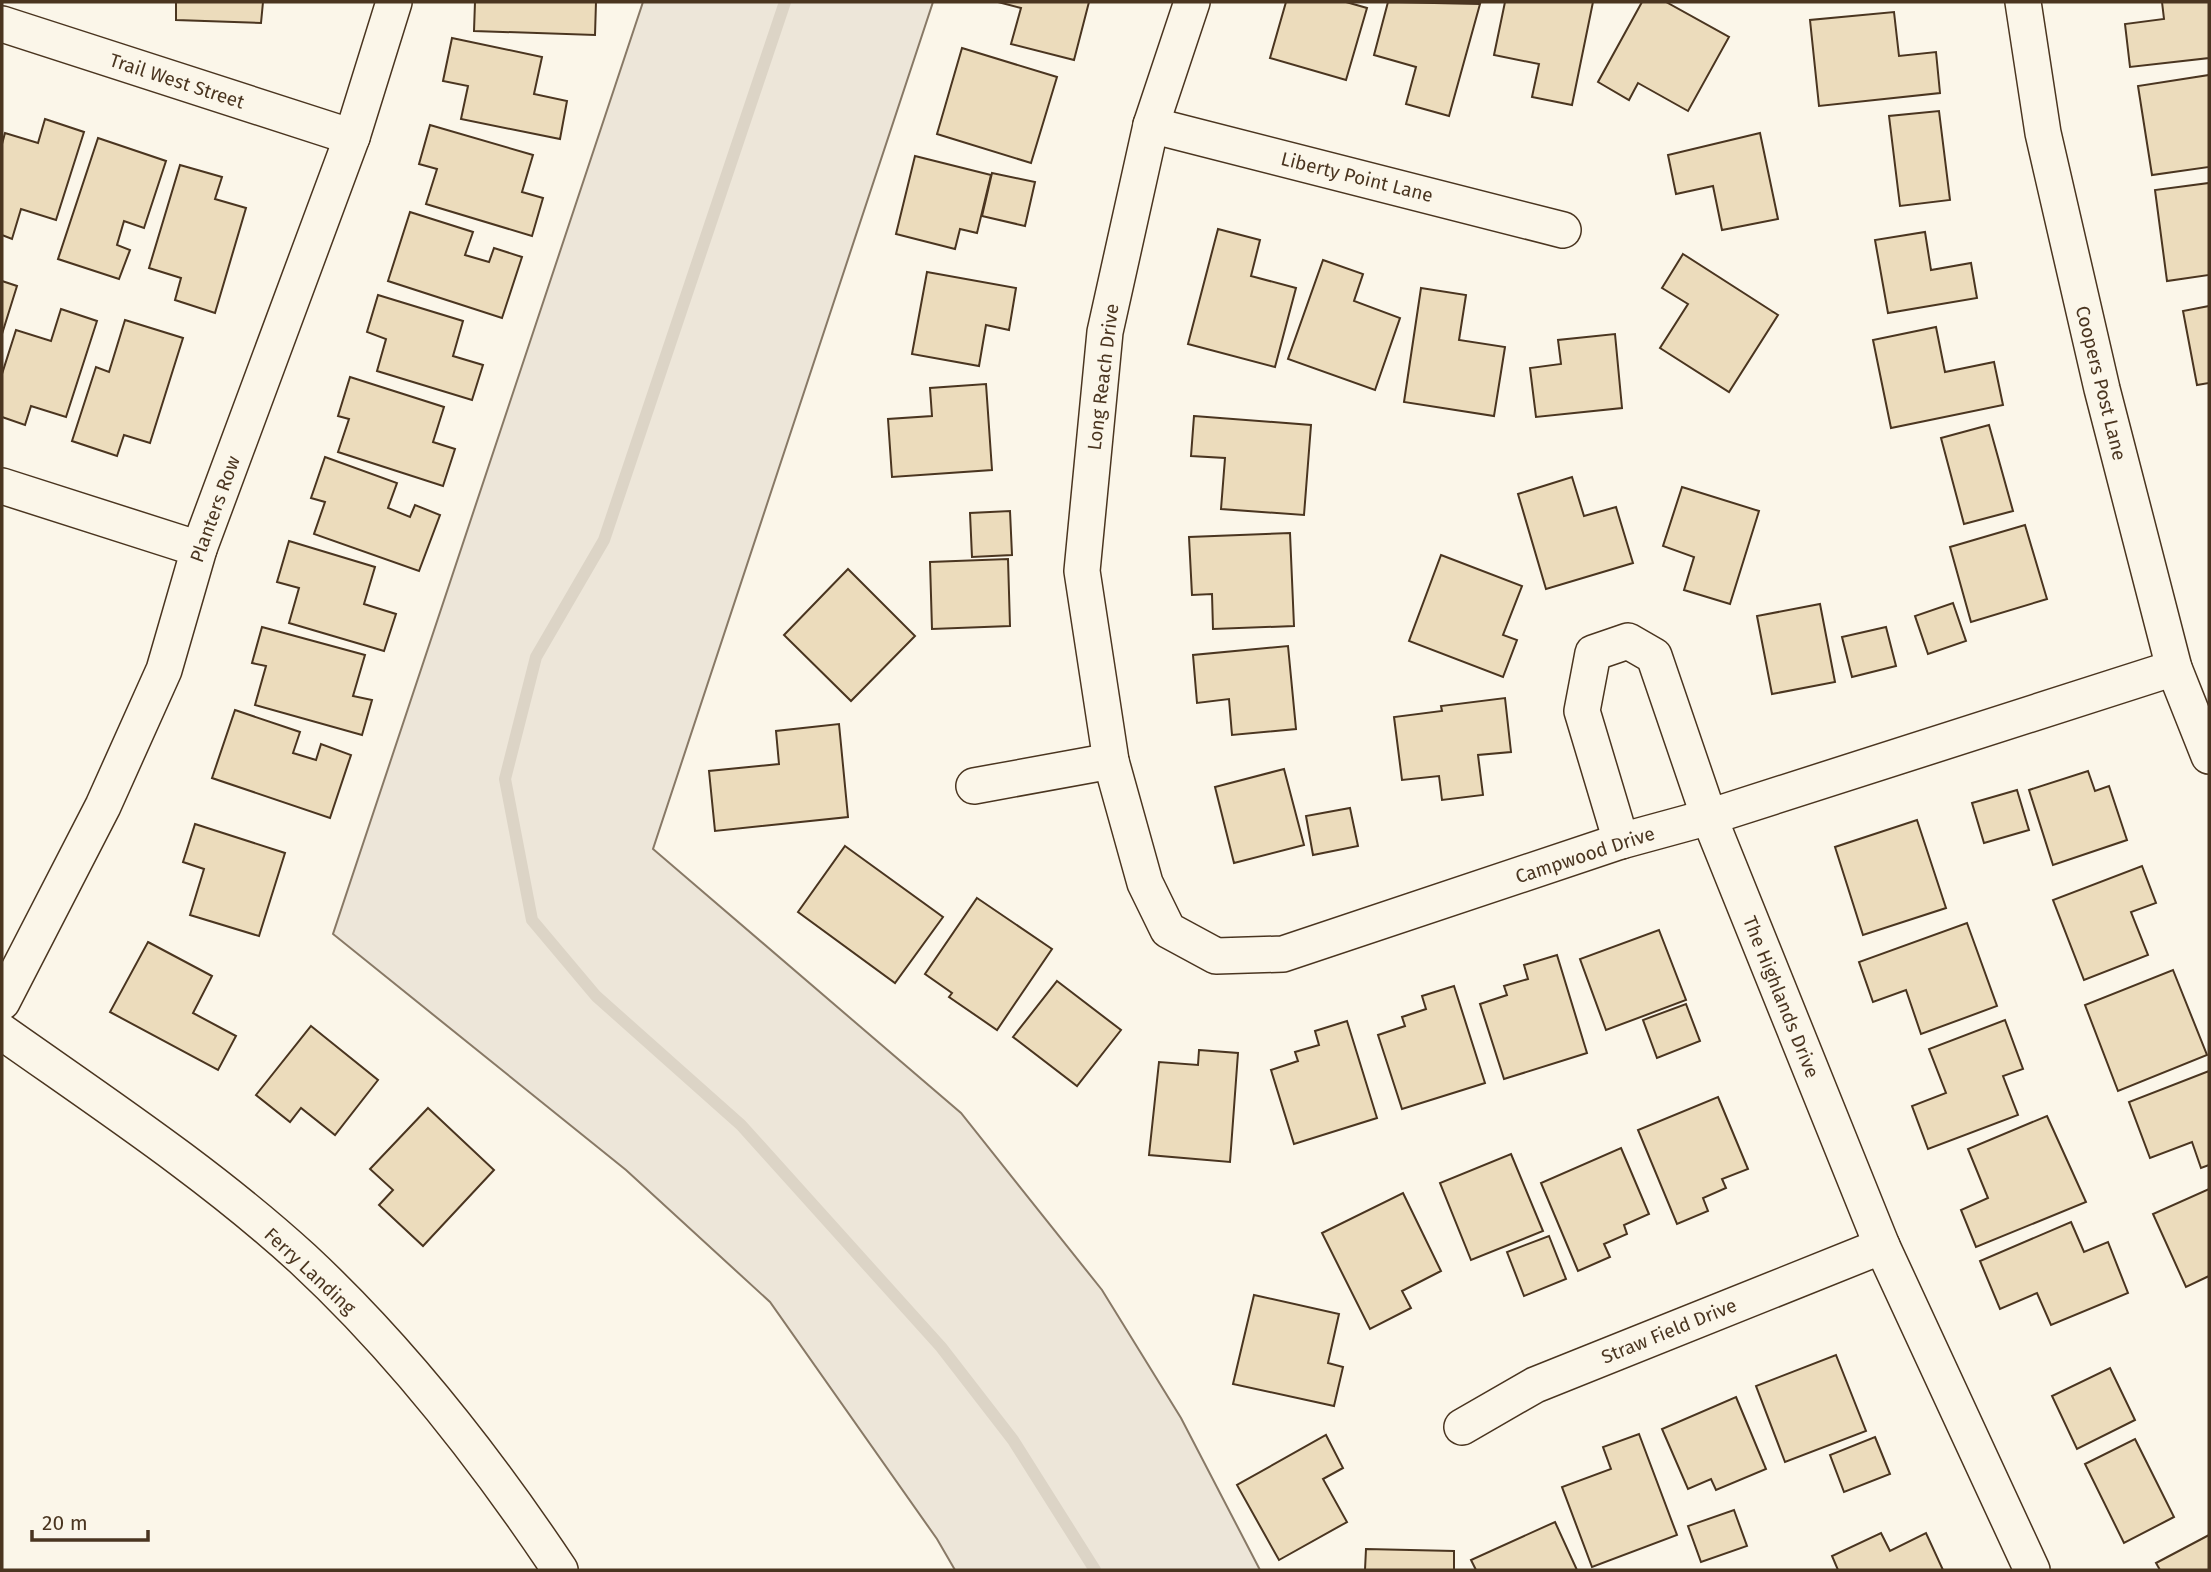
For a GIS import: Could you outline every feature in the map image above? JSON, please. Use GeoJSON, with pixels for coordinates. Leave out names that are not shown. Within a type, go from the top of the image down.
{"type":"FeatureCollection","features":[{"type":"Feature","properties":{"kind":"street","name":"Planters Row"},"geometry":{"type":"LineString","coordinates":[[2,1002],[103,806],[164,670],[200,549],[352,138],[394,2]]}},
{"type":"Feature","properties":{"kind":"street","name":"Long Reach Drive"},"geometry":{"type":"LineString","coordinates":[[1111,761],[1082,571],[1105,332],[1151,125],[1192,2]]}},
{"type":"Feature","properties":{"kind":"street","name":"Coopers Post Lane"},"geometry":{"type":"LineString","coordinates":[[2023,2],[2043,133],[2102,389],[2174,668],[2209,756]]}},
{"type":"Feature","properties":{"kind":"street","name":"Trail West Street"},"geometry":{"type":"LineString","coordinates":[[2,24],[352,138]]}},
{"type":"Feature","properties":{"kind":"street","name":"Liberty Point Lane"},"geometry":{"type":"LineString","coordinates":[[1151,125],[1563,229]]}},
{"type":"Feature","properties":{"kind":"street"},"geometry":{"type":"LineString","coordinates":[[2,486],[200,549]]}},
{"type":"Feature","properties":{"kind":"street","name":"The Highlands Drive"},"geometry":{"type":"LineString","coordinates":[[1621,841],[1582,711],[1592,653],[1628,641],[1654,656],[1709,817],[1882,1246],[2032,1570]]}},
{"type":"Feature","properties":{"kind":"street","name":"Campwood Drive"},"geometry":{"type":"LineString","coordinates":[[1111,761],[1145,883],[1168,930],[1216,956],[1283,954],[1621,841],[1709,817],[2174,668]]}},
{"type":"Feature","properties":{"kind":"street"},"geometry":{"type":"LineString","coordinates":[[974,786],[1111,761]]}},
{"type":"Feature","properties":{"kind":"street","name":"Ferry Landing"},"geometry":{"type":"LineString","coordinates":[[2,1032],[176,1156],[303,1259],[415,1376],[508,1492],[560,1570]]}},
{"type":"Feature","properties":{"kind":"street","name":"Straw Field Drive"},"geometry":{"type":"LineString","coordinates":[[1462,1427],[1535,1385],[1882,1246]]}},
{"type":"Feature","properties":{"kind":"shaded area"},"geometry":{"type":"Polygon","coordinates":[[[643,2],[933,2],[653,849],[961,1113],[1102,1290],[1181,1418],[1260,1570],[955,1570],[937,1539],[770,1302],[626,1170],[333,934],[643,2]]]}},
{"type":"Feature","properties":{"kind":"building"},"geometry":{"type":"Polygon","coordinates":[[[176,2],[263,2],[261,23],[176,20],[176,2]]]}},
{"type":"Feature","properties":{"kind":"building"},"geometry":{"type":"Polygon","coordinates":[[[475,2],[596,2],[595,35],[474,31],[475,2]]]}},
{"type":"Feature","properties":{"kind":"building"},"geometry":{"type":"Polygon","coordinates":[[[998,2],[1089,2],[1074,60],[1011,44],[1021,8],[998,2]]]}},
{"type":"Feature","properties":{"kind":"building"},"geometry":{"type":"Polygon","coordinates":[[[1286,2],[1346,2],[1367,8],[1346,80],[1270,58],[1286,2]]]}},
{"type":"Feature","properties":{"kind":"building"},"geometry":{"type":"Polygon","coordinates":[[[1388,2],[1480,4],[1449,116],[1406,104],[1416,67],[1374,55],[1388,2]]]}},
{"type":"Feature","properties":{"kind":"building"},"geometry":{"type":"Polygon","coordinates":[[[1505,2],[1593,2],[1572,105],[1532,97],[1539,64],[1494,55],[1505,2]]]}},
{"type":"Feature","properties":{"kind":"building"},"geometry":{"type":"Polygon","coordinates":[[[1642,2],[1666,2],[1729,37],[1688,111],[1638,83],[1629,100],[1598,82],[1642,2]]]}},
{"type":"Feature","properties":{"kind":"building"},"geometry":{"type":"Polygon","coordinates":[[[2162,2],[2209,2],[2209,58],[2130,67],[2125,24],[2164,19],[2162,2]]]}},
{"type":"Feature","properties":{"kind":"building"},"geometry":{"type":"Polygon","coordinates":[[[1894,12],[1899,56],[1936,52],[1940,93],[1819,106],[1810,20],[1894,12]]]}},
{"type":"Feature","properties":{"kind":"building"},"geometry":{"type":"Polygon","coordinates":[[[452,38],[542,57],[534,94],[567,101],[560,139],[461,119],[468,86],[443,81],[452,38]]]}},
{"type":"Feature","properties":{"kind":"building"},"geometry":{"type":"Polygon","coordinates":[[[962,48],[1057,77],[1031,163],[937,134],[962,48]]]}},
{"type":"Feature","properties":{"kind":"building"},"geometry":{"type":"Polygon","coordinates":[[[2209,75],[2209,167],[2152,175],[2138,86],[2209,75]]]}},
{"type":"Feature","properties":{"kind":"building"},"geometry":{"type":"Polygon","coordinates":[[[1939,111],[1950,200],[1900,206],[1889,116],[1939,111]]]}},
{"type":"Feature","properties":{"kind":"building"},"geometry":{"type":"Polygon","coordinates":[[[45,119],[84,132],[56,220],[21,209],[12,239],[2,235],[2,144],[5,133],[38,143],[45,119]]]}},
{"type":"Feature","properties":{"kind":"building"},"geometry":{"type":"Polygon","coordinates":[[[430,125],[533,155],[522,192],[543,198],[532,236],[426,204],[437,169],[419,164],[430,125]]]}},
{"type":"Feature","properties":{"kind":"building"},"geometry":{"type":"Polygon","coordinates":[[[1760,133],[1778,219],[1722,230],[1713,186],[1676,194],[1668,155],[1760,133]]]}},
{"type":"Feature","properties":{"kind":"building"},"geometry":{"type":"Polygon","coordinates":[[[98,138],[166,161],[144,228],[124,221],[117,245],[130,250],[119,279],[58,259],[98,138]]]}},
{"type":"Feature","properties":{"kind":"building"},"geometry":{"type":"Polygon","coordinates":[[[915,156],[991,175],[977,233],[960,229],[955,249],[896,234],[915,156]]]}},
{"type":"Feature","properties":{"kind":"building"},"geometry":{"type":"Polygon","coordinates":[[[180,165],[222,177],[215,199],[246,208],[215,313],[175,300],[181,278],[149,268],[180,165]]]}},
{"type":"Feature","properties":{"kind":"building"},"geometry":{"type":"Polygon","coordinates":[[[992,173],[1035,182],[1025,226],[982,216],[992,173]]]}},
{"type":"Feature","properties":{"kind":"building"},"geometry":{"type":"Polygon","coordinates":[[[2209,183],[2209,275],[2167,281],[2155,190],[2209,183]]]}},
{"type":"Feature","properties":{"kind":"building"},"geometry":{"type":"Polygon","coordinates":[[[410,212],[473,232],[465,255],[489,262],[494,248],[522,257],[502,318],[388,281],[410,212]]]}},
{"type":"Feature","properties":{"kind":"building"},"geometry":{"type":"Polygon","coordinates":[[[1218,229],[1260,240],[1251,276],[1296,288],[1275,367],[1188,344],[1218,229]]]}},
{"type":"Feature","properties":{"kind":"building"},"geometry":{"type":"Polygon","coordinates":[[[1925,232],[1931,270],[1971,263],[1977,298],[1888,313],[1875,240],[1925,232]]]}},
{"type":"Feature","properties":{"kind":"building"},"geometry":{"type":"Polygon","coordinates":[[[1683,254],[1778,315],[1729,392],[1660,348],[1688,304],[1662,288],[1683,254]]]}},
{"type":"Feature","properties":{"kind":"building"},"geometry":{"type":"Polygon","coordinates":[[[1323,260],[1363,274],[1354,301],[1400,318],[1375,390],[1288,359],[1323,260]]]}},
{"type":"Feature","properties":{"kind":"building"},"geometry":{"type":"Polygon","coordinates":[[[927,272],[1016,288],[1009,330],[986,325],[979,366],[912,354],[927,272]]]}},
{"type":"Feature","properties":{"kind":"building"},"geometry":{"type":"Polygon","coordinates":[[[2,281],[17,286],[2,334],[2,281]]]}},
{"type":"Feature","properties":{"kind":"building"},"geometry":{"type":"Polygon","coordinates":[[[1421,288],[1466,295],[1459,340],[1505,347],[1494,416],[1404,402],[1421,288]]]}},
{"type":"Feature","properties":{"kind":"building"},"geometry":{"type":"Polygon","coordinates":[[[378,295],[463,321],[453,356],[483,365],[472,400],[377,371],[386,339],[367,332],[378,295]]]}},
{"type":"Feature","properties":{"kind":"building"},"geometry":{"type":"Polygon","coordinates":[[[2209,306],[2209,383],[2197,385],[2183,311],[2209,306]]]}},
{"type":"Feature","properties":{"kind":"building"},"geometry":{"type":"Polygon","coordinates":[[[61,309],[97,321],[66,417],[31,406],[25,425],[2,417],[2,374],[16,330],[51,341],[61,309]]]}},
{"type":"Feature","properties":{"kind":"building"},"geometry":{"type":"Polygon","coordinates":[[[125,320],[183,338],[150,443],[124,435],[117,456],[72,441],[96,367],[109,372],[125,320]]]}},
{"type":"Feature","properties":{"kind":"building"},"geometry":{"type":"Polygon","coordinates":[[[1936,327],[1945,372],[1994,362],[2003,405],[1891,428],[1873,340],[1936,327]]]}},
{"type":"Feature","properties":{"kind":"building"},"geometry":{"type":"Polygon","coordinates":[[[1615,334],[1622,408],[1536,417],[1530,368],[1561,364],[1558,340],[1615,334]]]}},
{"type":"Feature","properties":{"kind":"building"},"geometry":{"type":"Polygon","coordinates":[[[350,377],[444,407],[433,442],[455,449],[443,486],[338,452],[349,419],[338,416],[350,377]]]}},
{"type":"Feature","properties":{"kind":"building"},"geometry":{"type":"Polygon","coordinates":[[[986,384],[992,470],[892,477],[888,419],[932,416],[930,388],[986,384]]]}},
{"type":"Feature","properties":{"kind":"building"},"geometry":{"type":"Polygon","coordinates":[[[1194,416],[1311,425],[1304,515],[1221,509],[1225,458],[1191,456],[1194,416]]]}},
{"type":"Feature","properties":{"kind":"building"},"geometry":{"type":"Polygon","coordinates":[[[1989,425],[2013,511],[1964,524],[1941,438],[1989,425]]]}},
{"type":"Feature","properties":{"kind":"building"},"geometry":{"type":"Polygon","coordinates":[[[325,457],[397,483],[388,508],[410,517],[415,505],[440,515],[419,571],[314,534],[325,502],[311,498],[325,457]]]}},
{"type":"Feature","properties":{"kind":"building"},"geometry":{"type":"Polygon","coordinates":[[[1572,477],[1584,516],[1616,507],[1633,563],[1546,589],[1518,494],[1572,477]]]}},
{"type":"Feature","properties":{"kind":"building"},"geometry":{"type":"Polygon","coordinates":[[[1682,487],[1759,511],[1730,604],[1684,590],[1694,557],[1663,546],[1682,487]]]}},
{"type":"Feature","properties":{"kind":"building"},"geometry":{"type":"Polygon","coordinates":[[[1010,511],[1012,555],[972,557],[970,513],[1010,511]]]}},
{"type":"Feature","properties":{"kind":"building"},"geometry":{"type":"Polygon","coordinates":[[[2025,525],[2047,599],[1971,622],[1950,547],[2025,525]]]}},
{"type":"Feature","properties":{"kind":"building"},"geometry":{"type":"Polygon","coordinates":[[[1290,533],[1294,626],[1213,629],[1212,594],[1192,595],[1189,537],[1290,533]]]}},
{"type":"Feature","properties":{"kind":"building"},"geometry":{"type":"Polygon","coordinates":[[[289,541],[375,567],[364,604],[396,614],[384,651],[289,623],[299,588],[277,582],[289,541]]]}},
{"type":"Feature","properties":{"kind":"building"},"geometry":{"type":"Polygon","coordinates":[[[1441,555],[1522,586],[1503,635],[1517,640],[1503,677],[1409,641],[1441,555]]]}},
{"type":"Feature","properties":{"kind":"building"},"geometry":{"type":"Polygon","coordinates":[[[1008,559],[1010,626],[932,629],[930,562],[1008,559]]]}},
{"type":"Feature","properties":{"kind":"building"},"geometry":{"type":"Polygon","coordinates":[[[848,569],[915,636],[851,701],[784,635],[848,569]]]}},
{"type":"Feature","properties":{"kind":"building"},"geometry":{"type":"Polygon","coordinates":[[[1953,603],[1966,641],[1928,654],[1915,616],[1953,603]]]}},
{"type":"Feature","properties":{"kind":"building"},"geometry":{"type":"Polygon","coordinates":[[[1820,604],[1835,682],[1772,694],[1757,616],[1820,604]]]}},
{"type":"Feature","properties":{"kind":"building"},"geometry":{"type":"Polygon","coordinates":[[[262,627],[365,655],[353,696],[372,700],[362,735],[255,705],[266,666],[252,663],[262,627]]]}},
{"type":"Feature","properties":{"kind":"building"},"geometry":{"type":"Polygon","coordinates":[[[1886,627],[1896,666],[1852,677],[1842,637],[1886,627]]]}},
{"type":"Feature","properties":{"kind":"building"},"geometry":{"type":"Polygon","coordinates":[[[1288,646],[1296,729],[1232,735],[1229,699],[1197,703],[1193,655],[1288,646]]]}},
{"type":"Feature","properties":{"kind":"building"},"geometry":{"type":"Polygon","coordinates":[[[1505,698],[1511,752],[1478,755],[1483,795],[1442,800],[1439,776],[1402,780],[1394,717],[1442,711],[1441,706],[1505,698]]]}},
{"type":"Feature","properties":{"kind":"building"},"geometry":{"type":"Polygon","coordinates":[[[235,710],[300,732],[293,753],[316,760],[321,744],[351,755],[330,818],[212,778],[235,710]]]}},
{"type":"Feature","properties":{"kind":"building"},"geometry":{"type":"Polygon","coordinates":[[[839,724],[848,817],[715,831],[709,771],[779,764],[776,731],[839,724]]]}},
{"type":"Feature","properties":{"kind":"building"},"geometry":{"type":"Polygon","coordinates":[[[1284,769],[1304,845],[1234,863],[1215,787],[1284,769]]]}},
{"type":"Feature","properties":{"kind":"building"},"geometry":{"type":"Polygon","coordinates":[[[2088,771],[2095,791],[2109,786],[2127,840],[2053,865],[2029,790],[2088,771]]]}},
{"type":"Feature","properties":{"kind":"building"},"geometry":{"type":"Polygon","coordinates":[[[2017,790],[2029,830],[1984,843],[1972,803],[2017,790]]]}},
{"type":"Feature","properties":{"kind":"building"},"geometry":{"type":"Polygon","coordinates":[[[1350,808],[1358,846],[1313,855],[1306,816],[1350,808]]]}},
{"type":"Feature","properties":{"kind":"building"},"geometry":{"type":"Polygon","coordinates":[[[1917,820],[1946,908],[1863,935],[1835,847],[1917,820]]]}},
{"type":"Feature","properties":{"kind":"building"},"geometry":{"type":"Polygon","coordinates":[[[195,824],[285,853],[259,936],[190,915],[204,869],[183,862],[195,824]]]}},
{"type":"Feature","properties":{"kind":"building"},"geometry":{"type":"Polygon","coordinates":[[[845,846],[943,917],[895,983],[798,912],[845,846]]]}},
{"type":"Feature","properties":{"kind":"building"},"geometry":{"type":"Polygon","coordinates":[[[2142,866],[2156,903],[2131,912],[2148,955],[2084,980],[2053,900],[2142,866]]]}},
{"type":"Feature","properties":{"kind":"building"},"geometry":{"type":"Polygon","coordinates":[[[977,898],[1052,949],[997,1030],[949,997],[952,993],[925,974],[977,898]]]}},
{"type":"Feature","properties":{"kind":"building"},"geometry":{"type":"Polygon","coordinates":[[[1967,923],[1997,1006],[1921,1034],[1906,990],[1873,1002],[1859,962],[1967,923]]]}},
{"type":"Feature","properties":{"kind":"building"},"geometry":{"type":"Polygon","coordinates":[[[1659,930],[1686,1000],[1606,1030],[1580,959],[1659,930]]]}},
{"type":"Feature","properties":{"kind":"building"},"geometry":{"type":"Polygon","coordinates":[[[148,942],[212,976],[193,1013],[236,1036],[218,1070],[110,1012],[148,942]]]}},
{"type":"Feature","properties":{"kind":"building"},"geometry":{"type":"Polygon","coordinates":[[[1557,955],[1587,1053],[1504,1079],[1480,1004],[1507,995],[1504,986],[1528,979],[1524,965],[1557,955]]]}},
{"type":"Feature","properties":{"kind":"building"},"geometry":{"type":"Polygon","coordinates":[[[2173,970],[2207,1055],[2118,1091],[2085,1005],[2173,970]]]}},
{"type":"Feature","properties":{"kind":"building"},"geometry":{"type":"Polygon","coordinates":[[[1057,981],[1121,1030],[1077,1086],[1013,1037],[1057,981]]]}},
{"type":"Feature","properties":{"kind":"building"},"geometry":{"type":"Polygon","coordinates":[[[1454,986],[1485,1083],[1402,1109],[1378,1035],[1405,1026],[1402,1017],[1426,1009],[1422,996],[1454,986]]]}},
{"type":"Feature","properties":{"kind":"building"},"geometry":{"type":"Polygon","coordinates":[[[1686,1004],[1700,1041],[1657,1058],[1643,1020],[1686,1004]]]}},
{"type":"Feature","properties":{"kind":"building"},"geometry":{"type":"Polygon","coordinates":[[[2005,1020],[2023,1069],[2003,1076],[2018,1115],[1928,1149],[1912,1106],[1946,1093],[1929,1049],[2005,1020]]]}},
{"type":"Feature","properties":{"kind":"building"},"geometry":{"type":"Polygon","coordinates":[[[1347,1021],[1377,1118],[1294,1144],[1271,1070],[1298,1061],[1295,1052],[1319,1045],[1315,1031],[1347,1021]]]}},
{"type":"Feature","properties":{"kind":"building"},"geometry":{"type":"Polygon","coordinates":[[[311,1026],[378,1080],[335,1135],[301,1108],[290,1122],[256,1095],[311,1026]]]}},
{"type":"Feature","properties":{"kind":"building"},"geometry":{"type":"Polygon","coordinates":[[[1199,1050],[1238,1053],[1230,1162],[1149,1155],[1159,1062],[1198,1065],[1199,1050]]]}},
{"type":"Feature","properties":{"kind":"building"},"geometry":{"type":"Polygon","coordinates":[[[2209,1071],[2209,1165],[2201,1168],[2192,1142],[2150,1158],[2129,1102],[2209,1071]]]}},
{"type":"Feature","properties":{"kind":"building"},"geometry":{"type":"Polygon","coordinates":[[[1718,1097],[1748,1169],[1722,1179],[1726,1188],[1703,1198],[1708,1211],[1677,1224],[1638,1130],[1718,1097]]]}},
{"type":"Feature","properties":{"kind":"building"},"geometry":{"type":"Polygon","coordinates":[[[428,1108],[494,1170],[423,1246],[379,1205],[393,1190],[370,1169],[428,1108]]]}},
{"type":"Feature","properties":{"kind":"building"},"geometry":{"type":"Polygon","coordinates":[[[2047,1116],[2086,1202],[1976,1247],[1961,1210],[1988,1198],[1968,1149],[2047,1116]]]}},
{"type":"Feature","properties":{"kind":"building"},"geometry":{"type":"Polygon","coordinates":[[[1621,1148],[1649,1214],[1624,1225],[1627,1234],[1604,1244],[1610,1257],[1578,1271],[1541,1183],[1621,1148]]]}},
{"type":"Feature","properties":{"kind":"building"},"geometry":{"type":"Polygon","coordinates":[[[1511,1154],[1543,1231],[1471,1260],[1440,1183],[1511,1154]]]}},
{"type":"Feature","properties":{"kind":"building"},"geometry":{"type":"Polygon","coordinates":[[[2209,1189],[2209,1276],[2186,1287],[2153,1214],[2209,1189]]]}},
{"type":"Feature","properties":{"kind":"building"},"geometry":{"type":"Polygon","coordinates":[[[1403,1193],[1441,1271],[1402,1291],[1411,1308],[1370,1329],[1322,1233],[1403,1193]]]}},
{"type":"Feature","properties":{"kind":"building"},"geometry":{"type":"Polygon","coordinates":[[[2071,1222],[2084,1252],[2108,1242],[2128,1293],[2051,1325],[2037,1293],[2000,1309],[1980,1261],[2071,1222]]]}},
{"type":"Feature","properties":{"kind":"building"},"geometry":{"type":"Polygon","coordinates":[[[1549,1236],[1566,1279],[1524,1296],[1507,1252],[1549,1236]]]}},
{"type":"Feature","properties":{"kind":"building"},"geometry":{"type":"Polygon","coordinates":[[[1254,1295],[1339,1314],[1328,1363],[1343,1367],[1334,1406],[1233,1384],[1254,1295]]]}},
{"type":"Feature","properties":{"kind":"building"},"geometry":{"type":"Polygon","coordinates":[[[1836,1355],[1866,1431],[1785,1462],[1756,1386],[1836,1355]]]}},
{"type":"Feature","properties":{"kind":"building"},"geometry":{"type":"Polygon","coordinates":[[[2110,1368],[2135,1420],[2077,1449],[2052,1396],[2110,1368]]]}},
{"type":"Feature","properties":{"kind":"building"},"geometry":{"type":"Polygon","coordinates":[[[1736,1397],[1766,1469],[1716,1490],[1711,1479],[1688,1489],[1662,1429],[1736,1397]]]}},
{"type":"Feature","properties":{"kind":"building"},"geometry":{"type":"Polygon","coordinates":[[[1639,1434],[1677,1535],[1592,1567],[1562,1487],[1611,1469],[1603,1447],[1639,1434]]]}},
{"type":"Feature","properties":{"kind":"building"},"geometry":{"type":"Polygon","coordinates":[[[1326,1435],[1343,1468],[1323,1479],[1347,1522],[1279,1560],[1237,1485],[1326,1435]]]}},
{"type":"Feature","properties":{"kind":"building"},"geometry":{"type":"Polygon","coordinates":[[[1875,1437],[1890,1474],[1844,1492],[1830,1455],[1875,1437]]]}},
{"type":"Feature","properties":{"kind":"building"},"geometry":{"type":"Polygon","coordinates":[[[2135,1439],[2174,1517],[2124,1543],[2085,1464],[2135,1439]]]}},
{"type":"Feature","properties":{"kind":"building"},"geometry":{"type":"Polygon","coordinates":[[[1734,1510],[1747,1546],[1701,1562],[1688,1526],[1734,1510]]]}},
{"type":"Feature","properties":{"kind":"building"},"geometry":{"type":"Polygon","coordinates":[[[1555,1522],[1577,1570],[1476,1570],[1471,1560],[1555,1522]]]}},
{"type":"Feature","properties":{"kind":"building"},"geometry":{"type":"Polygon","coordinates":[[[1881,1533],[1890,1551],[1926,1533],[1943,1570],[1838,1570],[1832,1556],[1881,1533]]]}},
{"type":"Feature","properties":{"kind":"building"},"geometry":{"type":"Polygon","coordinates":[[[2209,1535],[2209,1570],[2160,1570],[2156,1563],[2209,1535]]]}},
{"type":"Feature","properties":{"kind":"building"},"geometry":{"type":"Polygon","coordinates":[[[1366,1549],[1454,1551],[1454,1570],[1365,1570],[1366,1549]]]}},
{"type":"Feature","properties":{"kind":"waterway"},"geometry":{"type":"LineString","coordinates":[[785,2],[604,540],[536,657],[505,779],[532,920],[596,996],[741,1125],[941,1347],[1013,1440],[1095,1570]]}}]}
